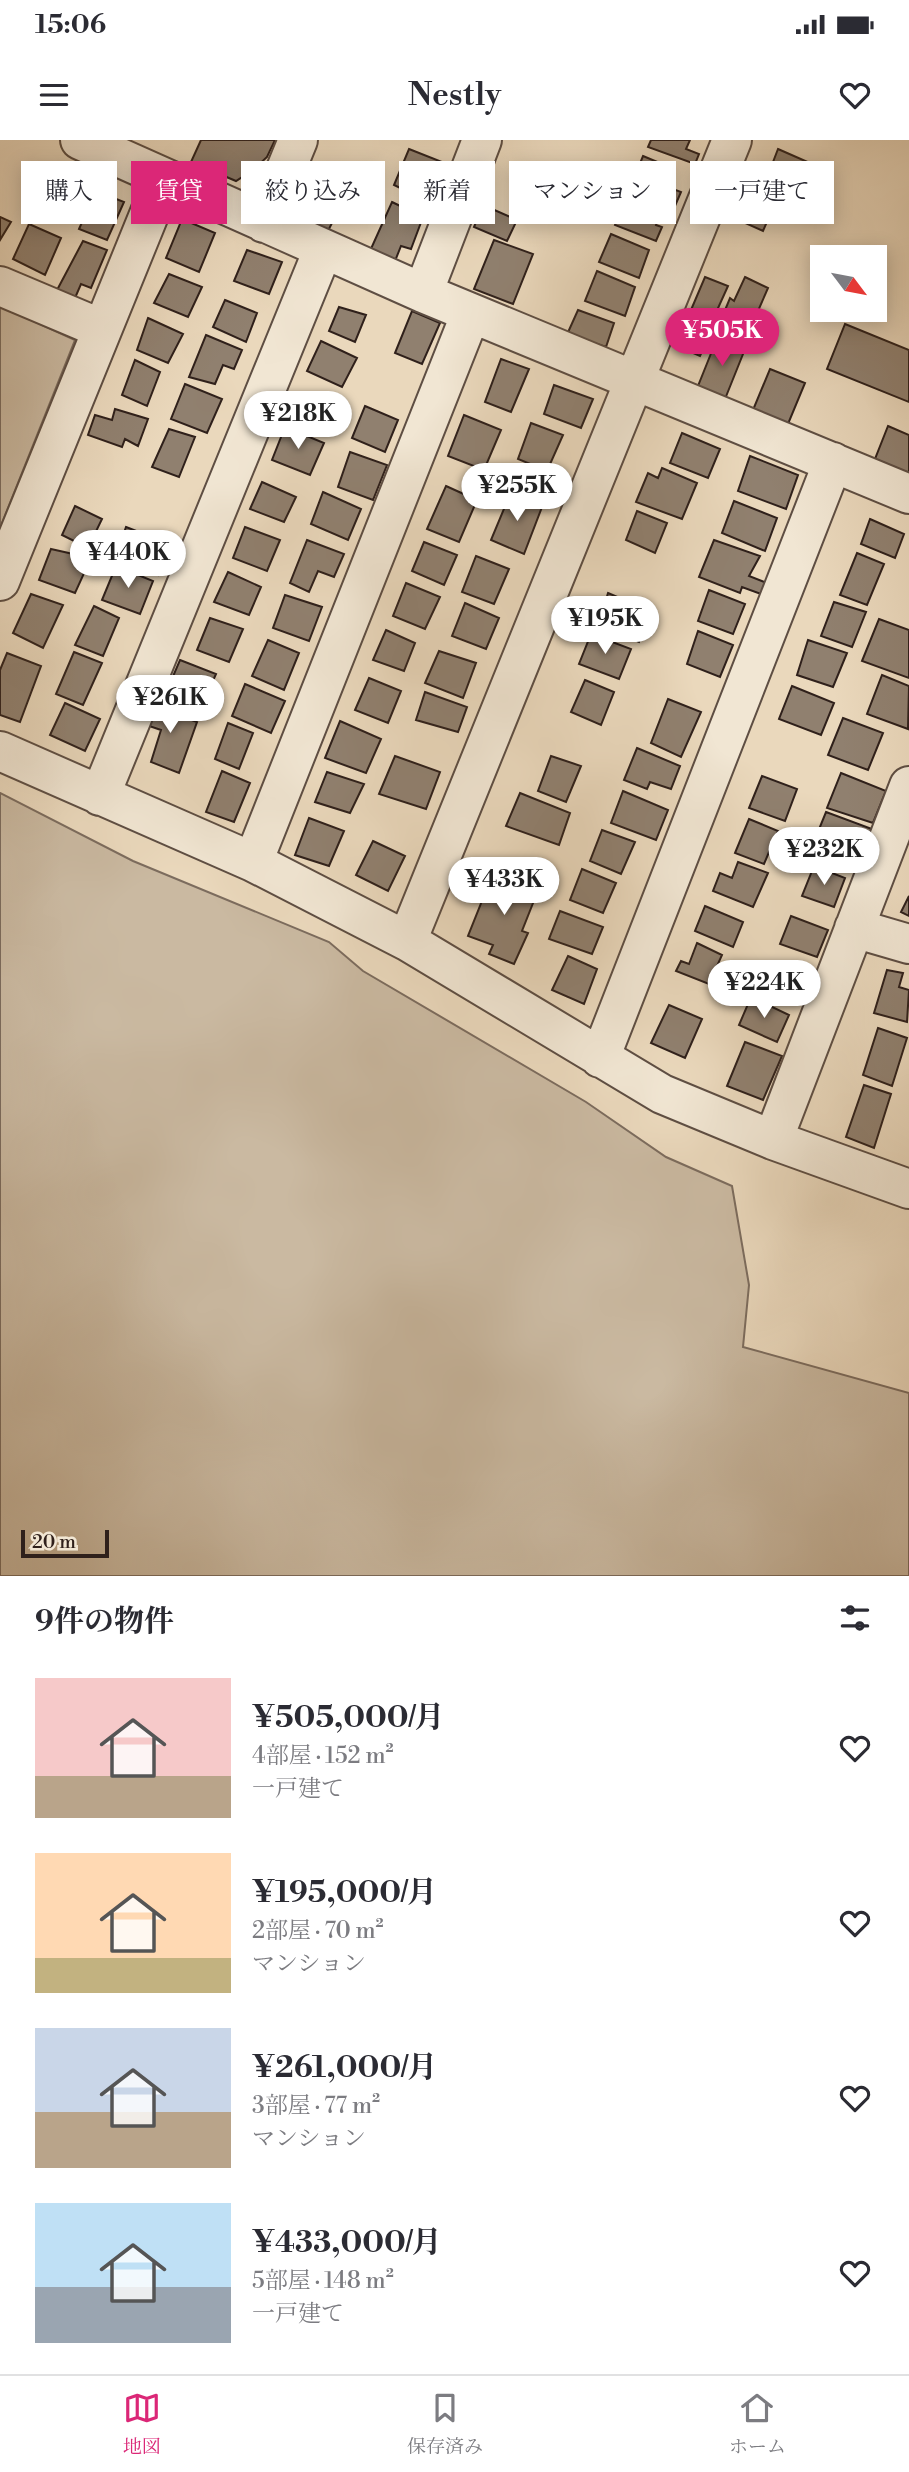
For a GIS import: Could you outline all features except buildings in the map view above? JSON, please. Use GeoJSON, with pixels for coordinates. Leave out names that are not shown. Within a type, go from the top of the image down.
{"type":"FeatureCollection","features":[{"type":"Feature","properties":{"kind":"street"},"geometry":{"type":"LineString","coordinates":[[289,161],[298,140]]}},
{"type":"Feature","properties":{"kind":"street"},"geometry":{"type":"LineString","coordinates":[[423,293],[482,140]]}},
{"type":"Feature","properties":{"kind":"street"},"geometry":{"type":"LineString","coordinates":[[407,941],[732,140]]}},
{"type":"Feature","properties":{"kind":"street"},"geometry":{"type":"LineString","coordinates":[[103,144],[134,161]]}},
{"type":"Feature","properties":{"kind":"street"},"geometry":{"type":"LineString","coordinates":[[0,581],[145,224]]}},
{"type":"Feature","properties":{"kind":"street"},"geometry":{"type":"LineString","coordinates":[[266,224],[423,293],[909,494]]}},
{"type":"Feature","properties":{"kind":"street"},"geometry":{"type":"LineString","coordinates":[[100,796],[323,250]]}},
{"type":"Feature","properties":{"kind":"street"},"geometry":{"type":"LineString","coordinates":[[0,286],[102,329]]}},
{"type":"Feature","properties":{"kind":"street"},"geometry":{"type":"LineString","coordinates":[[253,862],[471,313]]}},
{"type":"Feature","properties":{"kind":"street"},"geometry":{"type":"LineString","coordinates":[[600,1058],[833,462]]}},
{"type":"Feature","properties":{"kind":"street"},"geometry":{"type":"LineString","coordinates":[[0,751],[253,862],[407,941],[662,1094],[773,1140],[909,1189]]}},
{"type":"Feature","properties":{"kind":"street"},"geometry":{"type":"LineString","coordinates":[[773,1140],[909,786]]}},
{"type":"Feature","properties":{"kind":"street"},"geometry":{"type":"LineString","coordinates":[[854,928],[909,944]]}},
{"type":"Feature","properties":{"kind":"shaded area"},"geometry":{"type":"Polygon","coordinates":[[[0,306],[75,340],[0,528],[0,306]]]}},
{"type":"Feature","properties":{"kind":"shaded area"},"geometry":{"type":"Polygon","coordinates":[[[0,793],[133,861],[329,942],[363,971],[586,1102],[666,1157],[732,1186],[749,1285],[743,1347],[909,1393],[909,1576],[0,1576],[0,793]]]}}]}
